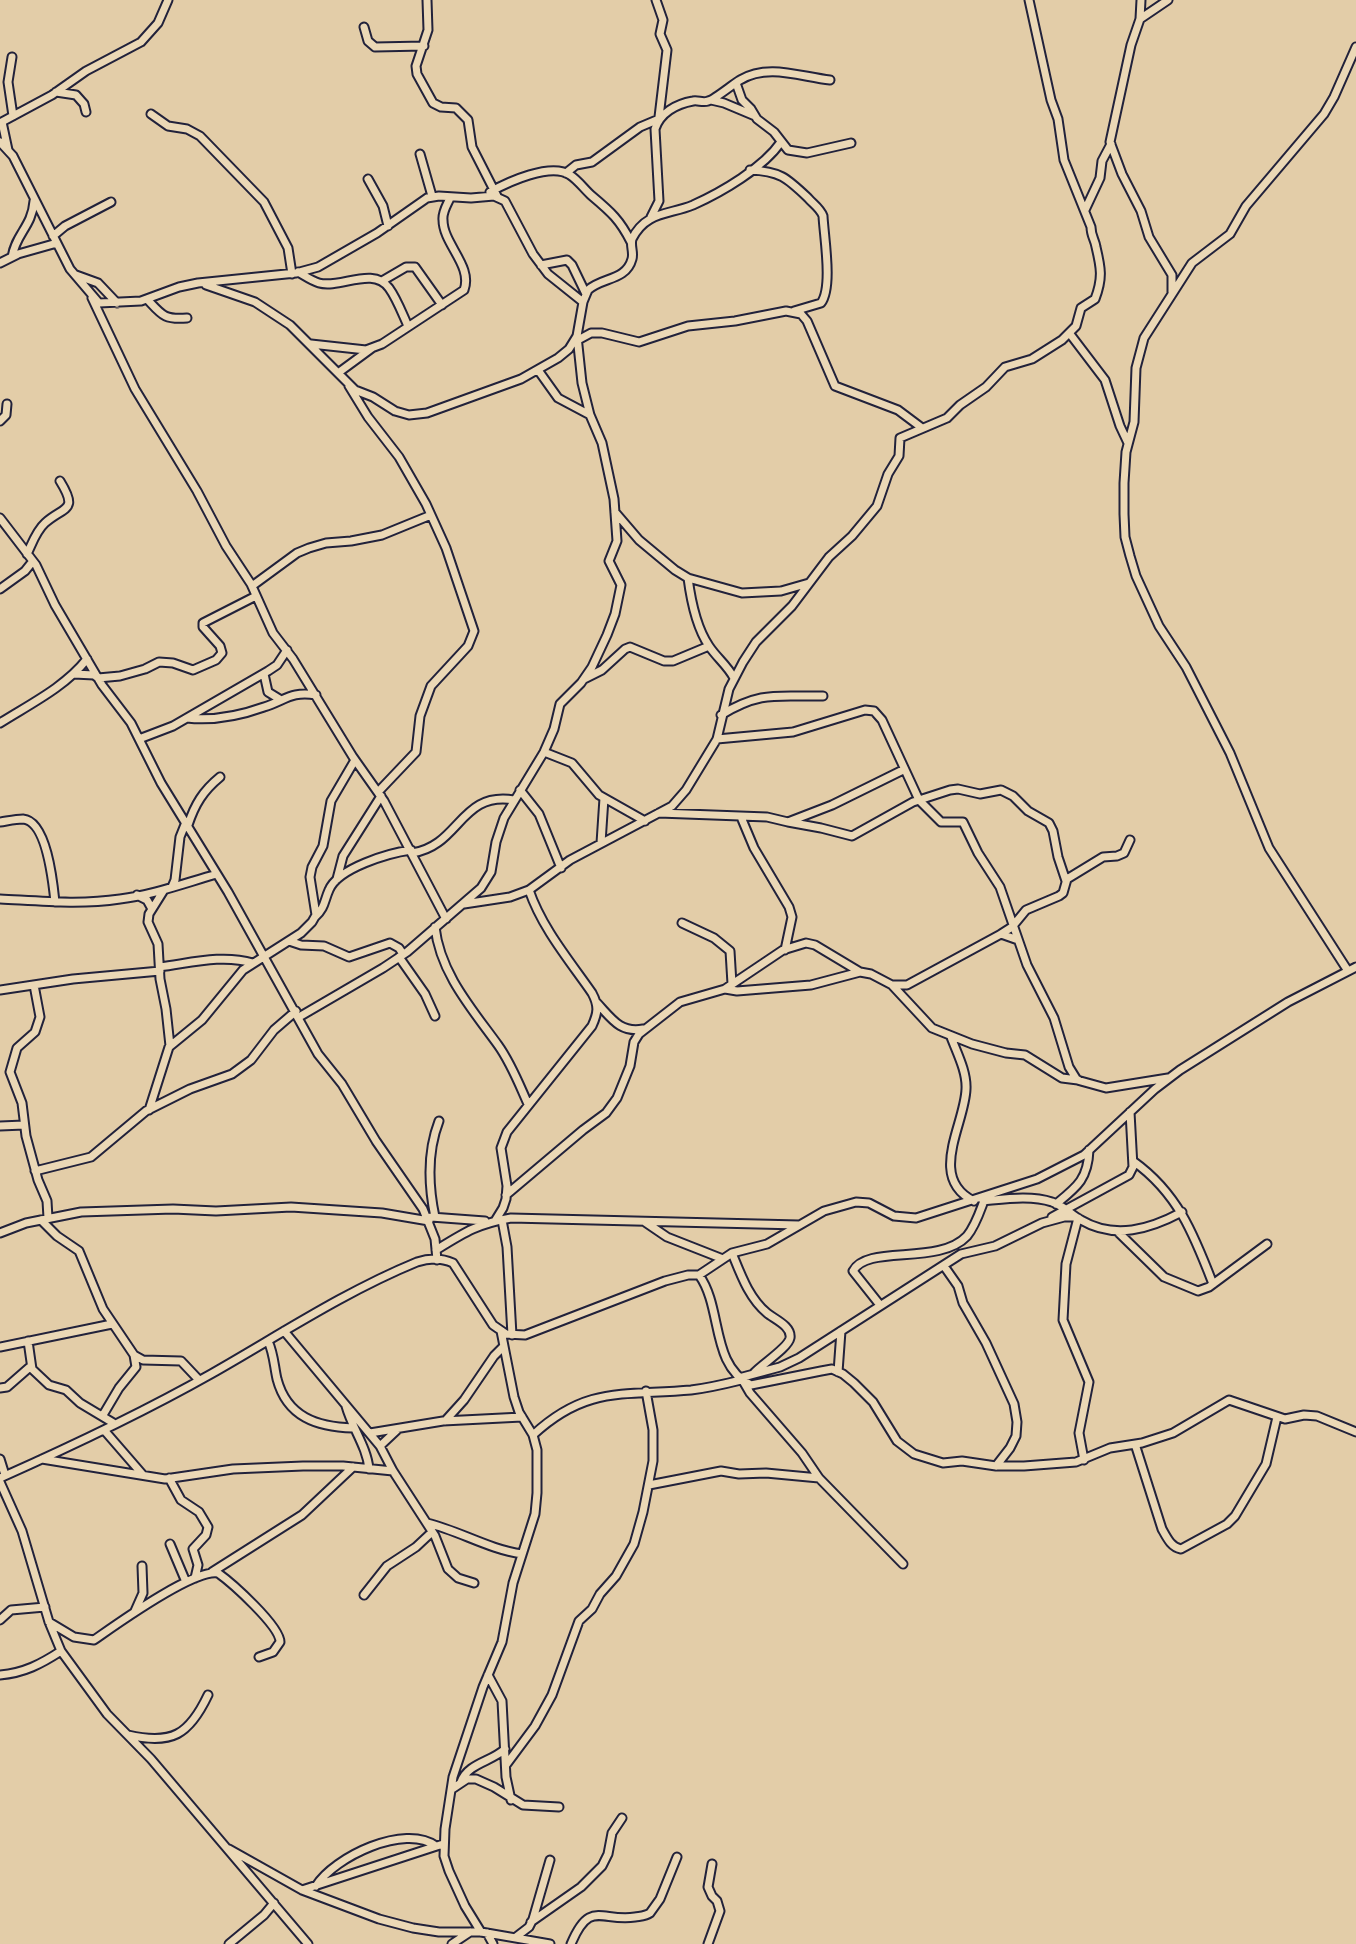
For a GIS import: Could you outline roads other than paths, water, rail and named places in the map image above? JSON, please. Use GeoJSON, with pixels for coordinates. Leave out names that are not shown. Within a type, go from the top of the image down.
{"type":"FeatureCollection","features":[{"type":"Feature","properties":{"kind":"street"},"geometry":{"type":"LineString","coordinates":[[35,1171],[91,1157],[116,1138],[138,1116],[190,1089],[238,1070],[251,1060],[278,1026],[401,956],[481,888],[491,872],[496,842],[504,818],[544,752],[554,729],[560,704],[584,679],[599,655],[619,597],[621,584],[609,561],[617,541],[615,511],[602,443],[590,415],[579,367],[578,338],[584,298],[591,287],[615,278],[627,268],[633,256],[631,242],[623,225],[566,173],[552,171],[525,176],[508,182],[495,193],[481,197],[450,198],[432,196],[388,226],[318,267],[295,273],[179,287],[147,300],[99,303],[91,295],[76,275],[34,201],[8,151],[1,123],[55,92],[86,71],[141,42],[158,22],[168,0]]}},
{"type":"Feature","properties":{"kind":"street"},"geometry":{"type":"LineString","coordinates":[[427,0],[428,30],[416,66],[417,74],[433,103],[460,110],[468,120],[472,147],[495,193],[505,201],[541,265],[548,274],[584,298]]}},
{"type":"Feature","properties":{"kind":"street"},"geometry":{"type":"LineString","coordinates":[[650,219],[659,201],[655,129],[659,118],[668,50],[660,34],[663,20],[656,0]]}},
{"type":"Feature","properties":{"kind":"street"},"geometry":{"type":"LineString","coordinates":[[464,904],[510,897],[529,890],[602,843],[672,806],[686,790],[717,739],[721,715],[734,678],[756,642],[792,606],[829,557],[852,536],[877,506],[888,474],[899,456],[900,438],[947,418],[960,405],[986,387],[1005,368],[1032,358],[1070,334],[1076,326],[1081,308],[1095,299],[1102,272],[1096,244],[1092,238],[1091,227],[1064,160],[1058,119],[1051,100],[1030,0]]}},
{"type":"Feature","properties":{"kind":"street"},"geometry":{"type":"LineString","coordinates":[[1084,210],[1100,178],[1102,161],[1111,144],[1131,44],[1140,19],[1141,0]]}},
{"type":"Feature","properties":{"kind":"street"},"geometry":{"type":"LineString","coordinates":[[1140,19],[1168,0]]}},
{"type":"Feature","properties":{"kind":"street"},"geometry":{"type":"LineString","coordinates":[[364,27],[368,41],[375,47],[424,46]]}},
{"type":"Feature","properties":{"kind":"street"},"geometry":{"type":"LineString","coordinates":[[1348,971],[1269,848],[1230,753],[1186,667],[1160,626],[1136,576],[1126,537],[1124,483],[1128,443],[1136,400],[1139,354],[1153,321],[1192,263],[1230,234],[1246,206],[1324,114],[1334,97],[1356,47]]}},
{"type":"Feature","properties":{"kind":"street"},"geometry":{"type":"LineString","coordinates":[[12,57],[8,82],[13,116]]}},
{"type":"Feature","properties":{"kind":"street"},"geometry":{"type":"LineString","coordinates":[[711,100],[736,83],[760,74],[788,71],[830,80]]}},
{"type":"Feature","properties":{"kind":"street"},"geometry":{"type":"LineString","coordinates":[[736,83],[742,100],[760,123],[774,132],[788,150],[801,153],[851,143]]}},
{"type":"Feature","properties":{"kind":"street"},"geometry":{"type":"LineString","coordinates":[[55,92],[76,95],[84,104],[86,112]]}},
{"type":"Feature","properties":{"kind":"street"},"geometry":{"type":"LineString","coordinates":[[566,173],[576,164],[592,162],[640,127],[681,105],[694,101],[711,100],[724,103],[755,116]]}},
{"type":"Feature","properties":{"kind":"street"},"geometry":{"type":"LineString","coordinates":[[151,114],[168,126],[187,129],[200,136],[264,202],[288,248],[295,273]]}},
{"type":"Feature","properties":{"kind":"street"},"geometry":{"type":"LineString","coordinates":[[0,142],[8,151]]}},
{"type":"Feature","properties":{"kind":"street"},"geometry":{"type":"LineString","coordinates":[[631,242],[635,234],[650,219],[661,213],[676,211],[701,201],[726,188],[774,151],[781,142]]}},
{"type":"Feature","properties":{"kind":"street"},"geometry":{"type":"LineString","coordinates":[[1111,144],[1122,174],[1141,211],[1149,237],[1172,275],[1172,293]]}},
{"type":"Feature","properties":{"kind":"street"},"geometry":{"type":"LineString","coordinates":[[420,154],[432,196]]}},
{"type":"Feature","properties":{"kind":"street"},"geometry":{"type":"LineString","coordinates":[[750,170],[769,171],[792,181],[820,210],[823,216],[827,275],[826,296],[821,303],[801,307],[794,312]]}},
{"type":"Feature","properties":{"kind":"street"},"geometry":{"type":"LineString","coordinates":[[368,179],[383,206],[388,226]]}},
{"type":"Feature","properties":{"kind":"street"},"geometry":{"type":"LineString","coordinates":[[310,344],[366,350],[464,290],[466,276],[444,228],[442,218],[450,198]]}},
{"type":"Feature","properties":{"kind":"street"},"geometry":{"type":"LineString","coordinates":[[12,257],[14,244],[30,222],[34,201]]}},
{"type":"Feature","properties":{"kind":"street"},"geometry":{"type":"LineString","coordinates":[[0,263],[55,240],[65,226],[112,202]]}},
{"type":"Feature","properties":{"kind":"street"},"geometry":{"type":"LineString","coordinates":[[541,265],[567,260],[572,265],[584,298]]}},
{"type":"Feature","properties":{"kind":"street"},"geometry":{"type":"LineString","coordinates":[[382,281],[406,267],[415,267],[442,305]]}},
{"type":"Feature","properties":{"kind":"street"},"geometry":{"type":"LineString","coordinates":[[295,273],[318,283],[340,283],[376,278],[389,287],[408,326]]}},
{"type":"Feature","properties":{"kind":"street"},"geometry":{"type":"LineString","coordinates":[[76,275],[98,284],[117,303]]}},
{"type":"Feature","properties":{"kind":"street"},"geometry":{"type":"LineString","coordinates":[[198,284],[222,289],[255,302],[290,325],[348,385],[399,457],[431,515],[446,548],[472,621],[473,638],[468,646],[431,686],[420,716],[416,752],[380,794],[343,856],[337,880]]}},
{"type":"Feature","properties":{"kind":"street"},"geometry":{"type":"LineString","coordinates":[[91,295],[97,313],[114,342],[135,389],[201,498],[226,546],[252,586],[266,622],[287,650],[355,760],[380,794],[412,851],[446,919]]}},
{"type":"Feature","properties":{"kind":"street"},"geometry":{"type":"LineString","coordinates":[[147,300],[172,320],[187,318]]}},
{"type":"Feature","properties":{"kind":"street"},"geometry":{"type":"LineString","coordinates":[[348,385],[355,390],[374,397],[395,411],[409,415],[420,414],[521,379],[558,358],[578,338],[591,333],[602,333],[639,342],[688,326],[794,312],[801,314],[807,321],[835,386],[898,410],[922,428]]}},
{"type":"Feature","properties":{"kind":"street"},"geometry":{"type":"LineString","coordinates":[[1070,334],[1105,380],[1120,426],[1128,443]]}},
{"type":"Feature","properties":{"kind":"street"},"geometry":{"type":"LineString","coordinates":[[338,373],[373,347]]}},
{"type":"Feature","properties":{"kind":"street"},"geometry":{"type":"LineString","coordinates":[[538,370],[558,398],[590,415]]}},
{"type":"Feature","properties":{"kind":"street"},"geometry":{"type":"LineString","coordinates":[[0,421],[6,415],[7,404]]}},
{"type":"Feature","properties":{"kind":"street"},"geometry":{"type":"LineString","coordinates":[[27,554],[45,522],[57,516],[68,507],[67,493],[60,481]]}},
{"type":"Feature","properties":{"kind":"street"},"geometry":{"type":"LineString","coordinates":[[615,511],[639,540],[675,570],[688,578],[742,593],[782,590],[810,583]]}},
{"type":"Feature","properties":{"kind":"street"},"geometry":{"type":"LineString","coordinates":[[252,586],[297,553],[309,548],[326,543],[351,541],[382,535],[431,515]]}},
{"type":"Feature","properties":{"kind":"street"},"geometry":{"type":"LineString","coordinates":[[0,518],[33,561],[55,605],[98,678],[131,723],[161,783],[217,874],[318,1054],[342,1084],[376,1141],[430,1218]]}},
{"type":"Feature","properties":{"kind":"street"},"geometry":{"type":"LineString","coordinates":[[0,589],[25,571],[33,561]]}},
{"type":"Feature","properties":{"kind":"street"},"geometry":{"type":"LineString","coordinates":[[688,578],[691,604],[709,646],[725,663],[734,678]]}},
{"type":"Feature","properties":{"kind":"street"},"geometry":{"type":"LineString","coordinates":[[74,674],[94,675],[98,678],[134,673],[159,662],[173,663],[193,670],[222,656],[222,650],[206,632],[203,623],[256,596]]}},
{"type":"Feature","properties":{"kind":"street"},"geometry":{"type":"LineString","coordinates":[[584,679],[602,670],[625,649],[630,647],[664,661],[673,661],[709,646]]}},
{"type":"Feature","properties":{"kind":"street"},"geometry":{"type":"LineString","coordinates":[[139,739],[172,726],[264,674],[277,665],[287,650]]}},
{"type":"Feature","properties":{"kind":"street"},"geometry":{"type":"LineString","coordinates":[[0,722],[74,674],[88,659]]}},
{"type":"Feature","properties":{"kind":"street"},"geometry":{"type":"LineString","coordinates":[[264,674],[268,692],[281,700]]}},
{"type":"Feature","properties":{"kind":"street"},"geometry":{"type":"LineString","coordinates":[[187,718],[213,720],[261,708],[292,694],[316,695]]}},
{"type":"Feature","properties":{"kind":"street"},"geometry":{"type":"LineString","coordinates":[[721,715],[739,704],[763,696],[823,696]]}},
{"type":"Feature","properties":{"kind":"street"},"geometry":{"type":"LineString","coordinates":[[717,739],[793,732],[865,710],[874,711],[882,720],[903,770],[919,800],[941,822],[963,822],[978,853],[1000,887],[1012,927],[1032,976],[1054,1018],[1069,1067],[1078,1080]]}},
{"type":"Feature","properties":{"kind":"street"},"geometry":{"type":"LineString","coordinates":[[544,752],[572,763],[604,798],[645,821]]}},
{"type":"Feature","properties":{"kind":"street"},"geometry":{"type":"LineString","coordinates":[[315,917],[310,877],[312,867],[323,846],[330,801],[355,760]]}},
{"type":"Feature","properties":{"kind":"street"},"geometry":{"type":"LineString","coordinates":[[788,822],[832,805],[903,770]]}},
{"type":"Feature","properties":{"kind":"street"},"geometry":{"type":"LineString","coordinates":[[172,887],[175,880],[180,837],[194,806],[202,794],[220,777]]}},
{"type":"Feature","properties":{"kind":"street"},"geometry":{"type":"LineString","coordinates":[[658,813],[767,817],[852,836],[919,800],[958,789],[980,794],[1002,790],[1013,796],[1028,811],[1049,823],[1053,831],[1058,857],[1066,881],[1063,893],[1026,910],[1012,927],[913,982],[903,986],[892,985]]}},
{"type":"Feature","properties":{"kind":"street"},"geometry":{"type":"LineString","coordinates":[[520,790],[539,814],[561,868]]}},
{"type":"Feature","properties":{"kind":"street"},"geometry":{"type":"LineString","coordinates":[[149,1110],[165,1053],[170,1046],[202,1020],[238,975],[263,955],[301,933],[322,911],[328,890],[337,880],[356,867],[396,852],[430,848],[443,840],[478,804],[498,798],[514,800]]}},
{"type":"Feature","properties":{"kind":"street"},"geometry":{"type":"LineString","coordinates":[[602,843],[604,798]]}},
{"type":"Feature","properties":{"kind":"street"},"geometry":{"type":"LineString","coordinates":[[741,817],[754,848],[789,907],[792,917],[785,950]]}},
{"type":"Feature","properties":{"kind":"street"},"geometry":{"type":"LineString","coordinates":[[0,822],[24,819],[31,822],[38,829],[53,880],[54,902]]}},
{"type":"Feature","properties":{"kind":"street"},"geometry":{"type":"LineString","coordinates":[[1066,881],[1099,859],[1124,853],[1130,840]]}},
{"type":"Feature","properties":{"kind":"street"},"geometry":{"type":"LineString","coordinates":[[0,899],[93,902],[138,896],[217,874]]}},
{"type":"Feature","properties":{"kind":"street"},"geometry":{"type":"LineString","coordinates":[[164,890],[152,909],[148,922],[158,944],[170,1046]]}},
{"type":"Feature","properties":{"kind":"street"},"geometry":{"type":"LineString","coordinates":[[529,890],[549,932],[597,1003],[613,1022],[622,1028],[634,1030],[644,1028]]}},
{"type":"Feature","properties":{"kind":"street"},"geometry":{"type":"LineString","coordinates":[[138,896],[147,900],[152,909]]}},
{"type":"Feature","properties":{"kind":"street"},"geometry":{"type":"LineString","coordinates":[[682,923],[714,938],[730,951],[728,987]]}},
{"type":"Feature","properties":{"kind":"street"},"geometry":{"type":"LineString","coordinates":[[435,927],[437,944],[450,974],[510,1064],[528,1104]]}},
{"type":"Feature","properties":{"kind":"street"},"geometry":{"type":"LineString","coordinates":[[1000,934],[1018,940]]}},
{"type":"Feature","properties":{"kind":"street"},"geometry":{"type":"LineString","coordinates":[[289,941],[301,945],[324,946],[348,957],[390,943],[399,948],[401,956],[425,994],[435,1016]]}},
{"type":"Feature","properties":{"kind":"street"},"geometry":{"type":"LineString","coordinates":[[506,1195],[606,1113],[617,1098],[630,1066],[634,1042],[644,1028],[680,1002],[728,987],[785,950],[806,943],[816,945],[860,972],[871,974],[892,985],[932,1028],[952,1037],[1006,1053],[1026,1055],[1062,1078],[1078,1080],[1106,1088],[1169,1078]]}},
{"type":"Feature","properties":{"kind":"street"},"geometry":{"type":"LineString","coordinates":[[0,990],[160,969],[220,958],[238,958],[253,963]]}},
{"type":"Feature","properties":{"kind":"street"},"geometry":{"type":"LineString","coordinates":[[0,1459],[3,1476],[104,1430],[199,1380],[328,1306],[417,1262],[437,1260],[453,1263],[493,1325],[501,1331],[512,1335],[525,1335],[665,1281],[688,1275],[699,1275],[732,1253],[767,1244],[824,1211],[856,1202],[869,1203],[894,1216],[906,1219],[916,1218],[984,1199],[1037,1179],[1076,1160],[1169,1078],[1288,1002],[1356,967]]}},
{"type":"Feature","properties":{"kind":"street"},"geometry":{"type":"LineString","coordinates":[[728,987],[737,991],[812,985],[860,972]]}},
{"type":"Feature","properties":{"kind":"street"},"geometry":{"type":"LineString","coordinates":[[34,985],[40,1018],[35,1032],[17,1048],[10,1072],[22,1104],[24,1125],[35,1171],[47,1201],[44,1219],[57,1236],[79,1251],[103,1309],[134,1355],[143,1360],[181,1361],[199,1380]]}},
{"type":"Feature","properties":{"kind":"street"},"geometry":{"type":"LineString","coordinates":[[436,1250],[468,1229],[496,1221],[503,1208],[506,1195],[507,1186],[501,1148],[507,1132],[592,1026],[598,1012],[597,1003]]}},
{"type":"Feature","properties":{"kind":"street"},"geometry":{"type":"LineString","coordinates":[[952,1037],[966,1088],[959,1129],[951,1150],[950,1166],[958,1189],[965,1197],[974,1201]]}},
{"type":"Feature","properties":{"kind":"street"},"geometry":{"type":"LineString","coordinates":[[534,1436],[557,1415],[587,1401],[617,1393],[692,1390],[741,1380],[754,1373],[780,1367],[841,1331],[961,1254],[995,1246],[1042,1223],[1129,1175],[1133,1161],[1130,1112]]}},
{"type":"Feature","properties":{"kind":"street"},"geometry":{"type":"LineString","coordinates":[[437,1260],[430,1218],[430,1155],[439,1121]]}},
{"type":"Feature","properties":{"kind":"street"},"geometry":{"type":"LineString","coordinates":[[0,1126],[24,1125]]}},
{"type":"Feature","properties":{"kind":"street"},"geometry":{"type":"LineString","coordinates":[[1056,1204],[1082,1180],[1088,1164],[1089,1150]]}},
{"type":"Feature","properties":{"kind":"street"},"geometry":{"type":"LineString","coordinates":[[1133,1161],[1166,1188],[1182,1212],[1213,1284]]}},
{"type":"Feature","properties":{"kind":"street"},"geometry":{"type":"LineString","coordinates":[[984,1199],[1038,1199],[1056,1204],[1077,1218],[1099,1228],[1117,1231],[1150,1227],[1182,1212]]}},
{"type":"Feature","properties":{"kind":"street"},"geometry":{"type":"LineString","coordinates":[[880,1305],[853,1271],[854,1268],[863,1262],[894,1254],[924,1255],[951,1248],[973,1228],[984,1199]]}},
{"type":"Feature","properties":{"kind":"street"},"geometry":{"type":"LineString","coordinates":[[0,1233],[44,1219],[81,1212],[173,1209],[216,1211],[275,1207],[496,1221],[571,1218],[644,1222],[799,1225]]}},
{"type":"Feature","properties":{"kind":"street"},"geometry":{"type":"LineString","coordinates":[[1042,1223],[1064,1217],[1077,1218]]}},
{"type":"Feature","properties":{"kind":"street"},"geometry":{"type":"LineString","coordinates":[[1077,1218],[1066,1264],[1063,1320],[1089,1382],[1078,1433],[1084,1460]]}},
{"type":"Feature","properties":{"kind":"street"},"geometry":{"type":"LineString","coordinates":[[496,1221],[506,1247],[512,1335]]}},
{"type":"Feature","properties":{"kind":"street"},"geometry":{"type":"LineString","coordinates":[[644,1222],[667,1237],[723,1259]]}},
{"type":"Feature","properties":{"kind":"street"},"geometry":{"type":"LineString","coordinates":[[1117,1231],[1164,1277],[1198,1291],[1213,1284],[1267,1244]]}},
{"type":"Feature","properties":{"kind":"street"},"geometry":{"type":"LineString","coordinates":[[732,1253],[754,1300],[786,1327],[790,1334],[790,1340],[783,1348],[762,1363],[754,1373]]}},
{"type":"Feature","properties":{"kind":"street"},"geometry":{"type":"LineString","coordinates":[[944,1266],[958,1286],[963,1303],[986,1342],[1014,1404],[1018,1422],[1016,1436],[1010,1448],[996,1466]]}},
{"type":"Feature","properties":{"kind":"street"},"geometry":{"type":"LineString","coordinates":[[699,1275],[709,1292],[728,1365],[802,1453],[819,1478],[903,1564]]}},
{"type":"Feature","properties":{"kind":"street"},"geometry":{"type":"LineString","coordinates":[[0,1347],[112,1324]]}},
{"type":"Feature","properties":{"kind":"street"},"geometry":{"type":"LineString","coordinates":[[284,1331],[380,1446],[393,1471],[432,1532],[448,1569],[458,1578],[474,1583]]}},
{"type":"Feature","properties":{"kind":"street"},"geometry":{"type":"LineString","coordinates":[[493,1944],[454,1885],[440,1845],[457,1763],[488,1675],[502,1642],[513,1583],[535,1514],[537,1450],[534,1436],[522,1417],[514,1397],[501,1331]]}},
{"type":"Feature","properties":{"kind":"street"},"geometry":{"type":"LineString","coordinates":[[838,1372],[841,1331]]}},
{"type":"Feature","properties":{"kind":"street"},"geometry":{"type":"LineString","coordinates":[[28,1341],[31,1366],[49,1385],[66,1390],[80,1403],[103,1415],[115,1424]]}},
{"type":"Feature","properties":{"kind":"street"},"geometry":{"type":"LineString","coordinates":[[268,1341],[274,1357],[279,1385],[290,1407],[300,1416],[332,1426],[353,1428]]}},
{"type":"Feature","properties":{"kind":"street"},"geometry":{"type":"LineString","coordinates":[[445,1421],[464,1400],[494,1356],[503,1347]]}},
{"type":"Feature","properties":{"kind":"street"},"geometry":{"type":"LineString","coordinates":[[103,1415],[119,1388],[136,1367],[134,1355]]}},
{"type":"Feature","properties":{"kind":"street"},"geometry":{"type":"LineString","coordinates":[[0,1388],[7,1387],[31,1366]]}},
{"type":"Feature","properties":{"kind":"street"},"geometry":{"type":"LineString","coordinates":[[741,1380],[751,1385],[832,1369],[854,1383],[873,1402],[897,1441],[914,1454],[943,1462],[962,1461],[996,1466],[1062,1464],[1084,1460],[1110,1448],[1136,1444],[1180,1430],[1228,1400],[1276,1417],[1288,1419],[1304,1415],[1317,1416],[1356,1432]]}},
{"type":"Feature","properties":{"kind":"street"},"geometry":{"type":"LineString","coordinates":[[506,1765],[535,1726],[552,1694],[579,1621],[592,1609],[600,1594],[616,1576],[634,1544],[653,1461],[652,1430],[646,1391]]}},
{"type":"Feature","properties":{"kind":"street"},"geometry":{"type":"LineString","coordinates":[[346,1405],[353,1428],[368,1458],[369,1469]]}},
{"type":"Feature","properties":{"kind":"street"},"geometry":{"type":"LineString","coordinates":[[370,1433],[445,1421],[522,1417]]}},
{"type":"Feature","properties":{"kind":"street"},"geometry":{"type":"LineString","coordinates":[[1136,1444],[1162,1529],[1169,1541],[1176,1548],[1181,1549],[1226,1524],[1236,1516],[1266,1464],[1276,1417]]}},
{"type":"Feature","properties":{"kind":"street"},"geometry":{"type":"LineString","coordinates":[[104,1430],[143,1475]]}},
{"type":"Feature","properties":{"kind":"street"},"geometry":{"type":"LineString","coordinates":[[380,1446],[397,1430]]}},
{"type":"Feature","properties":{"kind":"street"},"geometry":{"type":"LineString","coordinates":[[42,1459],[169,1478],[233,1469],[303,1466],[353,1467],[393,1471]]}},
{"type":"Feature","properties":{"kind":"street"},"geometry":{"type":"LineString","coordinates":[[49,1622],[74,1637],[94,1640],[134,1613],[186,1582],[212,1572],[302,1515],[353,1467]]}},
{"type":"Feature","properties":{"kind":"street"},"geometry":{"type":"LineString","coordinates":[[649,1485],[721,1471],[740,1474],[769,1473],[793,1477],[819,1478]]}},
{"type":"Feature","properties":{"kind":"street"},"geometry":{"type":"LineString","coordinates":[[169,1478],[181,1500],[199,1512],[208,1527],[206,1535],[193,1549],[198,1565],[196,1578]]}},
{"type":"Feature","properties":{"kind":"street"},"geometry":{"type":"LineString","coordinates":[[0,1482],[22,1531],[44,1607],[61,1651],[107,1714],[151,1759],[308,1944]]}},
{"type":"Feature","properties":{"kind":"street"},"geometry":{"type":"LineString","coordinates":[[427,1523],[455,1532],[498,1550],[522,1554]]}},
{"type":"Feature","properties":{"kind":"street"},"geometry":{"type":"LineString","coordinates":[[364,1595],[387,1566],[416,1547],[432,1532]]}},
{"type":"Feature","properties":{"kind":"street"},"geometry":{"type":"LineString","coordinates":[[170,1544],[186,1582]]}},
{"type":"Feature","properties":{"kind":"street"},"geometry":{"type":"LineString","coordinates":[[134,1613],[143,1593],[142,1566]]}},
{"type":"Feature","properties":{"kind":"street"},"geometry":{"type":"LineString","coordinates":[[212,1572],[225,1578],[278,1633],[280,1642],[278,1647],[273,1652],[259,1657]]}},
{"type":"Feature","properties":{"kind":"street"},"geometry":{"type":"LineString","coordinates":[[0,1620],[11,1610],[44,1607]]}},
{"type":"Feature","properties":{"kind":"street"},"geometry":{"type":"LineString","coordinates":[[0,1675],[24,1672],[38,1666],[61,1651]]}},
{"type":"Feature","properties":{"kind":"street"},"geometry":{"type":"LineString","coordinates":[[488,1675],[502,1701],[506,1765],[511,1800]]}},
{"type":"Feature","properties":{"kind":"street"},"geometry":{"type":"LineString","coordinates":[[128,1735],[158,1740],[179,1732],[195,1721],[208,1695]]}},
{"type":"Feature","properties":{"kind":"street"},"geometry":{"type":"LineString","coordinates":[[461,1783],[468,1770],[498,1755],[505,1749]]}},
{"type":"Feature","properties":{"kind":"street"},"geometry":{"type":"LineString","coordinates":[[452,1790],[467,1779],[476,1780],[494,1787],[511,1800],[523,1805],[559,1807]]}},
{"type":"Feature","properties":{"kind":"street"},"geometry":{"type":"LineString","coordinates":[[531,1922],[581,1887],[606,1862],[612,1833],[622,1818]]}},
{"type":"Feature","properties":{"kind":"street"},"geometry":{"type":"LineString","coordinates":[[316,1886],[329,1870],[395,1838],[429,1840],[440,1845]]}},
{"type":"Feature","properties":{"kind":"street"},"geometry":{"type":"LineString","coordinates":[[302,1890],[440,1845]]}},
{"type":"Feature","properties":{"kind":"street"},"geometry":{"type":"LineString","coordinates":[[226,1847],[243,1854],[302,1890],[364,1914],[413,1928],[439,1932],[484,1932],[550,1944]]}},
{"type":"Feature","properties":{"kind":"street"},"geometry":{"type":"LineString","coordinates":[[571,1944],[579,1929],[589,1917],[603,1915],[625,1918],[650,1913],[660,1899],[677,1858]]}},
{"type":"Feature","properties":{"kind":"street"},"geometry":{"type":"LineString","coordinates":[[516,1937],[526,1930],[531,1922],[541,1898],[550,1860]]}},
{"type":"Feature","properties":{"kind":"street"},"geometry":{"type":"LineString","coordinates":[[708,1944],[720,1911],[718,1901],[712,1896],[708,1887],[712,1864]]}},
{"type":"Feature","properties":{"kind":"street"},"geometry":{"type":"LineString","coordinates":[[229,1944],[264,1915],[274,1903]]}},
{"type":"Feature","properties":{"kind":"street"},"geometry":{"type":"LineString","coordinates":[[452,1944],[470,1932]]}}]}
